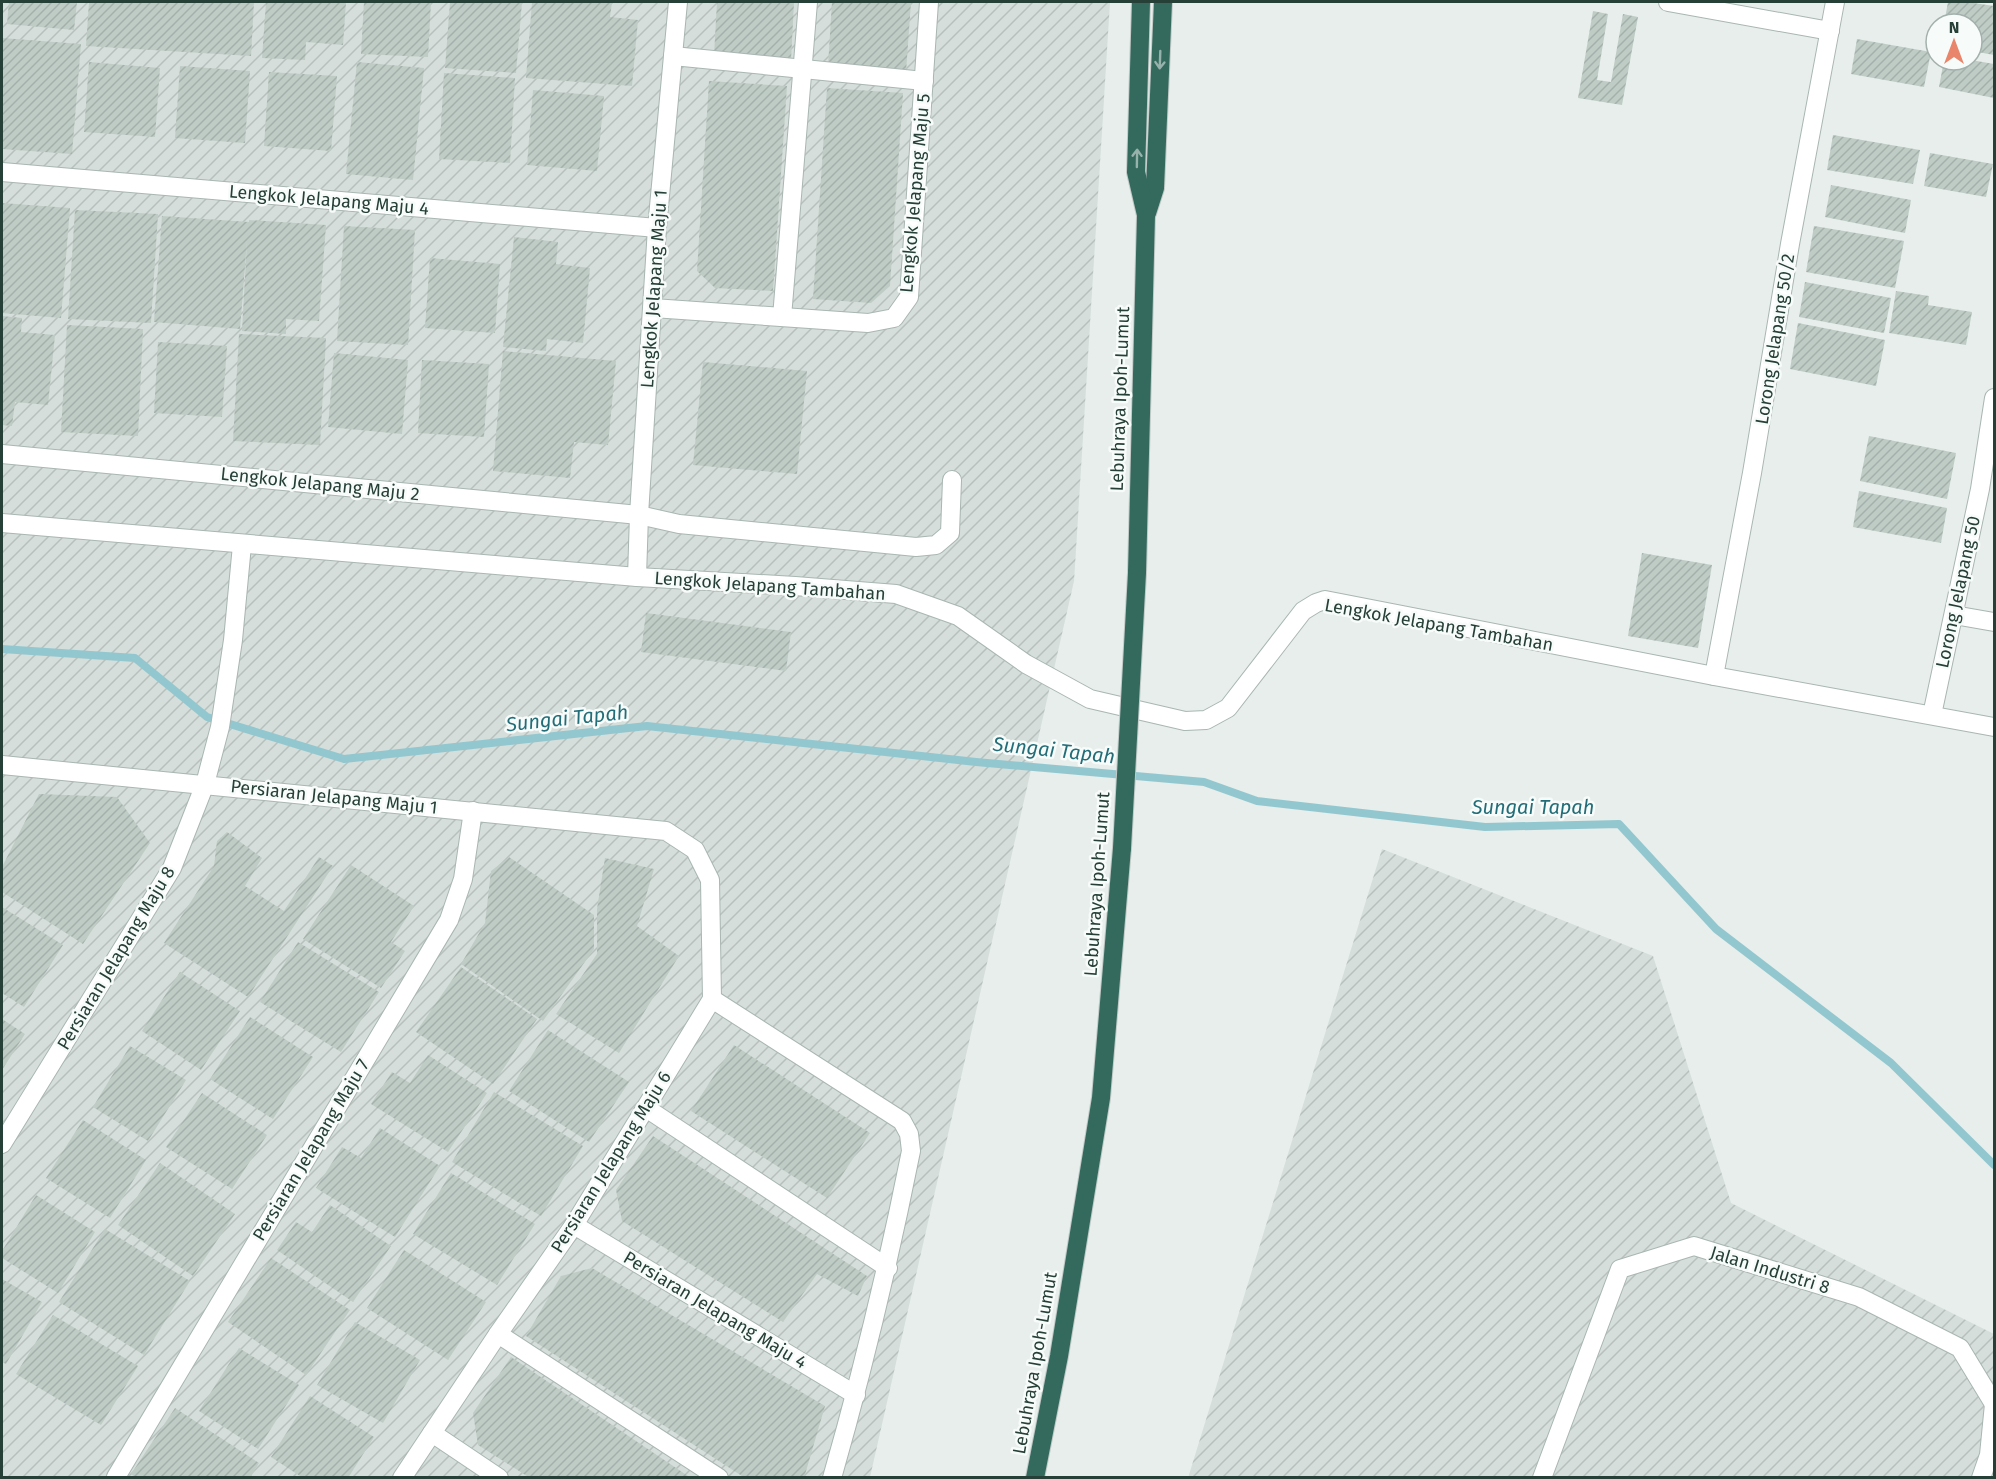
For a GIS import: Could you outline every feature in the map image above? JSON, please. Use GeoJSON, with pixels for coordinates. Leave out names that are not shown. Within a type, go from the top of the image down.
{"type":"FeatureCollection","features":[{"type":"Feature","properties":{"kind":"highway","name":"Lebuhraya Ipoh-Lumut"},"geometry":{"type":"LineString","coordinates":[[1035,1478],[1059,1356],[1101,1098],[1122,848],[1137,573],[1146,215],[1136,172],[1141,2]]}},
{"type":"Feature","properties":{"kind":"highway","name":"Lebuhraya Ipoh-Lumut"},"geometry":{"type":"LineString","coordinates":[[1146,215],[1155,188],[1163,2]]}},
{"type":"Feature","properties":{"kind":"street","name":"Lengkok Jelapang Maju 1"},"geometry":{"type":"LineString","coordinates":[[637,577],[657,228],[678,2]]}},
{"type":"Feature","properties":{"kind":"street"},"geometry":{"type":"LineString","coordinates":[[782,317],[808,2]]}},
{"type":"Feature","properties":{"kind":"street","name":"Lengkok Jelapang Maju 5"},"geometry":{"type":"LineString","coordinates":[[652,308],[868,323],[894,318],[909,297],[929,2]]}},
{"type":"Feature","properties":{"kind":"street"},"geometry":{"type":"LineString","coordinates":[[1668,2],[1830,31]]}},
{"type":"Feature","properties":{"kind":"street","name":"Lorong Jelapang 50/2"},"geometry":{"type":"LineString","coordinates":[[1714,676],[1835,2]]}},
{"type":"Feature","properties":{"kind":"street"},"geometry":{"type":"LineString","coordinates":[[673,56],[924,81]]}},
{"type":"Feature","properties":{"kind":"street","name":"Lengkok Jelapang Maju 4"},"geometry":{"type":"LineString","coordinates":[[2,172],[657,228]]}},
{"type":"Feature","properties":{"kind":"street","name":"Lorong Jelapang 50"},"geometry":{"type":"LineString","coordinates":[[1932,715],[1954,615],[1987,490],[1995,398]]}},
{"type":"Feature","properties":{"kind":"street","name":"Lengkok Jelapang Maju 2"},"geometry":{"type":"LineString","coordinates":[[2,453],[639,515],[679,524],[916,547],[936,544],[950,532],[952,480]]}},
{"type":"Feature","properties":{"kind":"street","name":"Lengkok Jelapang Tambahan"},"geometry":{"type":"LineString","coordinates":[[2,522],[637,577],[896,594],[958,616],[1026,664],[1090,699],[1185,721],[1206,720],[1228,708],[1303,611],[1325,600],[1714,676],[1995,727]]}},
{"type":"Feature","properties":{"kind":"street","name":"Persiaran Jelapang Maju 8"},"geometry":{"type":"LineString","coordinates":[[2,1144],[172,868],[205,784],[220,727],[233,640],[242,544]]}},
{"type":"Feature","properties":{"kind":"street"},"geometry":{"type":"LineString","coordinates":[[1954,615],[1995,622]]}},
{"type":"Feature","properties":{"kind":"street","name":"Persiaran Jelapang Maju 1"},"geometry":{"type":"LineString","coordinates":[[2,765],[666,831],[695,850],[710,880],[712,999]]}},
{"type":"Feature","properties":{"kind":"street","name":"Persiaran Jelapang Maju 7"},"geometry":{"type":"LineString","coordinates":[[116,1477],[449,920],[463,879],[473,811]]}},
{"type":"Feature","properties":{"kind":"street"},"geometry":{"type":"LineString","coordinates":[[712,999],[902,1121],[909,1134],[911,1151],[888,1268],[856,1395],[832,1478]]}},
{"type":"Feature","properties":{"kind":"street","name":"Persiaran Jelapang Maju 6"},"geometry":{"type":"LineString","coordinates":[[402,1478],[574,1225],[712,999]]}},
{"type":"Feature","properties":{"kind":"street"},"geometry":{"type":"LineString","coordinates":[[646,1108],[888,1268]]}},
{"type":"Feature","properties":{"kind":"street","name":"Persiaran Jelapang Maju 4"},"geometry":{"type":"LineString","coordinates":[[574,1225],[856,1395]]}},
{"type":"Feature","properties":{"kind":"street","name":"Jalan Industri 8"},"geometry":{"type":"LineString","coordinates":[[1542,1478],[1620,1269],[1694,1246],[1858,1297],[1960,1348],[1995,1404],[1989,1455],[1981,1478]]}},
{"type":"Feature","properties":{"kind":"street"},"geometry":{"type":"LineString","coordinates":[[498,1334],[719,1478]]}},
{"type":"Feature","properties":{"kind":"street"},"geometry":{"type":"LineString","coordinates":[[432,1433],[499,1478]]}},
{"type":"Feature","properties":{"kind":"shaded area"},"geometry":{"type":"Polygon","coordinates":[[[2,2],[1110,2],[1074,581],[870,1477],[2,1478],[2,2]]]}},
{"type":"Feature","properties":{"kind":"shaded area"},"geometry":{"type":"Polygon","coordinates":[[[1382,849],[1653,956],[1731,1203],[1994,1334],[1994,1477],[1188,1478],[1382,849]]]}},
{"type":"Feature","properties":{"kind":"building"},"geometry":{"type":"Polygon","coordinates":[[[9,2],[77,2],[74,30],[7,24],[9,2]]]}},
{"type":"Feature","properties":{"kind":"building"},"geometry":{"type":"Polygon","coordinates":[[[89,2],[254,2],[251,56],[86,46],[89,2]]]}},
{"type":"Feature","properties":{"kind":"building"},"geometry":{"type":"Polygon","coordinates":[[[266,2],[346,2],[343,45],[306,42],[305,60],[262,58],[266,2]]]}},
{"type":"Feature","properties":{"kind":"building"},"geometry":{"type":"Polygon","coordinates":[[[364,2],[431,2],[428,57],[361,54],[364,2]]]}},
{"type":"Feature","properties":{"kind":"building"},"geometry":{"type":"Polygon","coordinates":[[[450,2],[522,2],[516,73],[445,68],[450,2]]]}},
{"type":"Feature","properties":{"kind":"building"},"geometry":{"type":"Polygon","coordinates":[[[532,2],[612,2],[610,17],[638,20],[632,86],[526,78],[532,2]]]}},
{"type":"Feature","properties":{"kind":"building"},"geometry":{"type":"Polygon","coordinates":[[[717,2],[794,2],[791,60],[714,56],[717,2]]]}},
{"type":"Feature","properties":{"kind":"building"},"geometry":{"type":"Polygon","coordinates":[[[832,2],[911,2],[906,72],[828,66],[832,2]]]}},
{"type":"Feature","properties":{"kind":"building"},"geometry":{"type":"Polygon","coordinates":[[[1948,2],[1994,6],[1994,55],[1984,53],[1984,12],[1946,12],[1948,2]]]}},
{"type":"Feature","properties":{"kind":"building"},"geometry":{"type":"Polygon","coordinates":[[[1593,11],[1608,14],[1597,80],[1611,82],[1623,14],[1638,17],[1622,105],[1578,98],[1593,11]]]}},
{"type":"Feature","properties":{"kind":"building"},"geometry":{"type":"Polygon","coordinates":[[[2,38],[81,44],[72,154],[2,149],[2,38]]]}},
{"type":"Feature","properties":{"kind":"building"},"geometry":{"type":"Polygon","coordinates":[[[1857,39],[1924,51],[1924,72],[1927,72],[1924,87],[1851,74],[1857,39]]]}},
{"type":"Feature","properties":{"kind":"building"},"geometry":{"type":"Polygon","coordinates":[[[89,62],[160,68],[155,137],[84,132],[89,62]]]}},
{"type":"Feature","properties":{"kind":"building"},"geometry":{"type":"Polygon","coordinates":[[[357,62],[424,68],[413,180],[346,174],[357,62]]]}},
{"type":"Feature","properties":{"kind":"building"},"geometry":{"type":"Polygon","coordinates":[[[1984,62],[1994,64],[1994,98],[1939,87],[1942,72],[1984,72],[1984,62]]]}},
{"type":"Feature","properties":{"kind":"building"},"geometry":{"type":"Polygon","coordinates":[[[180,66],[250,71],[245,143],[175,138],[180,66]]]}},
{"type":"Feature","properties":{"kind":"building"},"geometry":{"type":"Polygon","coordinates":[[[269,72],[337,76],[331,151],[264,146],[269,72]]]}},
{"type":"Feature","properties":{"kind":"building"},"geometry":{"type":"Polygon","coordinates":[[[444,73],[515,78],[510,163],[439,159],[444,73]]]}},
{"type":"Feature","properties":{"kind":"building"},"geometry":{"type":"Polygon","coordinates":[[[709,81],[787,86],[773,291],[715,288],[697,271],[709,81]]]}},
{"type":"Feature","properties":{"kind":"building"},"geometry":{"type":"Polygon","coordinates":[[[827,88],[903,93],[890,286],[871,303],[813,299],[827,88]]]}},
{"type":"Feature","properties":{"kind":"building"},"geometry":{"type":"Polygon","coordinates":[[[533,90],[604,96],[597,171],[527,165],[533,90]]]}},
{"type":"Feature","properties":{"kind":"building"},"geometry":{"type":"Polygon","coordinates":[[[1833,135],[1920,150],[1913,184],[1827,170],[1833,135]]]}},
{"type":"Feature","properties":{"kind":"building"},"geometry":{"type":"Polygon","coordinates":[[[1930,153],[1993,164],[1986,197],[1924,186],[1930,153]]]}},
{"type":"Feature","properties":{"kind":"building"},"geometry":{"type":"Polygon","coordinates":[[[1831,185],[1911,200],[1905,233],[1825,217],[1831,185]]]}},
{"type":"Feature","properties":{"kind":"building"},"geometry":{"type":"Polygon","coordinates":[[[2,203],[70,208],[61,318],[2,313],[2,203]]]}},
{"type":"Feature","properties":{"kind":"building"},"geometry":{"type":"Polygon","coordinates":[[[75,210],[158,214],[151,323],[68,319],[75,210]]]}},
{"type":"Feature","properties":{"kind":"building"},"geometry":{"type":"Polygon","coordinates":[[[162,216],[326,225],[319,321],[286,319],[286,334],[242,331],[247,241],[240,329],[154,322],[162,216]]]}},
{"type":"Feature","properties":{"kind":"building"},"geometry":{"type":"Polygon","coordinates":[[[344,226],[415,230],[408,345],[337,341],[344,226]]]}},
{"type":"Feature","properties":{"kind":"building"},"geometry":{"type":"Polygon","coordinates":[[[1814,226],[1904,241],[1895,288],[1806,272],[1814,226]]]}},
{"type":"Feature","properties":{"kind":"building"},"geometry":{"type":"Polygon","coordinates":[[[514,237],[558,242],[556,264],[590,268],[583,343],[547,339],[546,351],[503,347],[514,237]]]}},
{"type":"Feature","properties":{"kind":"building"},"geometry":{"type":"Polygon","coordinates":[[[430,258],[500,264],[495,333],[425,328],[430,258]]]}},
{"type":"Feature","properties":{"kind":"building"},"geometry":{"type":"Polygon","coordinates":[[[1805,282],[1891,298],[1884,333],[1799,317],[1805,282]]]}},
{"type":"Feature","properties":{"kind":"building"},"geometry":{"type":"Polygon","coordinates":[[[1896,291],[1929,296],[1928,305],[1972,312],[1966,345],[1889,333],[1896,291]]]}},
{"type":"Feature","properties":{"kind":"building"},"geometry":{"type":"Polygon","coordinates":[[[2,316],[22,318],[21,332],[55,335],[48,405],[15,402],[12,426],[2,425],[2,316]]]}},
{"type":"Feature","properties":{"kind":"building"},"geometry":{"type":"Polygon","coordinates":[[[1798,323],[1885,340],[1876,386],[1790,369],[1798,323]]]}},
{"type":"Feature","properties":{"kind":"building"},"geometry":{"type":"Polygon","coordinates":[[[67,325],[143,329],[138,436],[61,432],[67,325]]]}},
{"type":"Feature","properties":{"kind":"building"},"geometry":{"type":"Polygon","coordinates":[[[239,334],[326,338],[320,445],[233,441],[239,334]]]}},
{"type":"Feature","properties":{"kind":"building"},"geometry":{"type":"Polygon","coordinates":[[[158,342],[227,346],[222,417],[154,413],[158,342]]]}},
{"type":"Feature","properties":{"kind":"building"},"geometry":{"type":"Polygon","coordinates":[[[503,351],[616,361],[608,445],[574,442],[570,478],[493,471],[503,351]]]}},
{"type":"Feature","properties":{"kind":"building"},"geometry":{"type":"Polygon","coordinates":[[[334,353],[408,360],[402,434],[328,427],[334,353]]]}},
{"type":"Feature","properties":{"kind":"building"},"geometry":{"type":"Polygon","coordinates":[[[422,360],[489,364],[484,437],[418,433],[422,360]]]}},
{"type":"Feature","properties":{"kind":"building"},"geometry":{"type":"Polygon","coordinates":[[[703,362],[807,371],[797,474],[693,465],[703,362]]]}},
{"type":"Feature","properties":{"kind":"building"},"geometry":{"type":"Polygon","coordinates":[[[1869,436],[1956,453],[1947,499],[1860,481],[1869,436]]]}},
{"type":"Feature","properties":{"kind":"building"},"geometry":{"type":"Polygon","coordinates":[[[1859,491],[1947,508],[1941,543],[1853,527],[1859,491]]]}},
{"type":"Feature","properties":{"kind":"building"},"geometry":{"type":"Polygon","coordinates":[[[1642,553],[1712,565],[1698,648],[1628,636],[1642,553]]]}},
{"type":"Feature","properties":{"kind":"building"},"geometry":{"type":"Polygon","coordinates":[[[646,613],[791,632],[786,671],[641,652],[646,613]]]}},
{"type":"Feature","properties":{"kind":"building"},"geometry":{"type":"Polygon","coordinates":[[[39,794],[117,797],[150,843],[83,944],[2,892],[2,867],[39,794]]]}},
{"type":"Feature","properties":{"kind":"building"},"geometry":{"type":"Polygon","coordinates":[[[227,832],[262,858],[245,886],[284,911],[319,857],[333,866],[248,997],[164,943],[214,866],[217,841],[227,832]]]}},
{"type":"Feature","properties":{"kind":"building"},"geometry":{"type":"Polygon","coordinates":[[[509,857],[594,915],[594,949],[543,1021],[461,964],[485,923],[491,871],[509,857]]]}},
{"type":"Feature","properties":{"kind":"building"},"geometry":{"type":"Polygon","coordinates":[[[605,858],[654,869],[637,926],[679,956],[619,1053],[556,1014],[597,954],[597,909],[605,858]]]}},
{"type":"Feature","properties":{"kind":"building"},"geometry":{"type":"Polygon","coordinates":[[[351,865],[414,906],[391,942],[405,951],[381,988],[303,939],[351,865]]]}},
{"type":"Feature","properties":{"kind":"building"},"geometry":{"type":"Polygon","coordinates":[[[2,907],[63,945],[24,1007],[2,993],[2,907]]]}},
{"type":"Feature","properties":{"kind":"building"},"geometry":{"type":"Polygon","coordinates":[[[298,942],[379,992],[341,1052],[260,1002],[298,942]]]}},
{"type":"Feature","properties":{"kind":"building"},"geometry":{"type":"Polygon","coordinates":[[[461,967],[537,1019],[493,1084],[416,1032],[461,967]]]}},
{"type":"Feature","properties":{"kind":"building"},"geometry":{"type":"Polygon","coordinates":[[[180,972],[240,1011],[201,1070],[142,1031],[180,972]]]}},
{"type":"Feature","properties":{"kind":"building"},"geometry":{"type":"Polygon","coordinates":[[[250,1017],[313,1057],[273,1119],[210,1079],[250,1017]]]}},
{"type":"Feature","properties":{"kind":"building"},"geometry":{"type":"Polygon","coordinates":[[[2,1019],[25,1034],[2,1070],[2,1019]]]}},
{"type":"Feature","properties":{"kind":"building"},"geometry":{"type":"Polygon","coordinates":[[[548,1030],[629,1082],[589,1142],[509,1091],[548,1030]]]}},
{"type":"Feature","properties":{"kind":"building"},"geometry":{"type":"Polygon","coordinates":[[[734,1045],[870,1133],[827,1198],[691,1111],[734,1045]]]}},
{"type":"Feature","properties":{"kind":"building"},"geometry":{"type":"Polygon","coordinates":[[[130,1046],[186,1080],[148,1141],[93,1107],[130,1046]]]}},
{"type":"Feature","properties":{"kind":"building"},"geometry":{"type":"Polygon","coordinates":[[[428,1055],[487,1093],[448,1152],[371,1104],[392,1072],[410,1083],[428,1055]]]}},
{"type":"Feature","properties":{"kind":"building"},"geometry":{"type":"Polygon","coordinates":[[[494,1092],[583,1146],[541,1216],[452,1162],[494,1092]]]}},
{"type":"Feature","properties":{"kind":"building"},"geometry":{"type":"Polygon","coordinates":[[[202,1093],[267,1135],[232,1189],[166,1147],[202,1093]]]}},
{"type":"Feature","properties":{"kind":"building"},"geometry":{"type":"Polygon","coordinates":[[[83,1120],[146,1160],[110,1218],[46,1178],[83,1120]]]}},
{"type":"Feature","properties":{"kind":"building"},"geometry":{"type":"Polygon","coordinates":[[[380,1128],[440,1166],[395,1237],[316,1188],[342,1147],[361,1158],[380,1128]]]}},
{"type":"Feature","properties":{"kind":"building"},"geometry":{"type":"Polygon","coordinates":[[[653,1136],[867,1276],[858,1296],[817,1274],[783,1322],[622,1221],[616,1190],[653,1136]]]}},
{"type":"Feature","properties":{"kind":"building"},"geometry":{"type":"Polygon","coordinates":[[[160,1163],[235,1214],[193,1276],[118,1225],[160,1163]]]}},
{"type":"Feature","properties":{"kind":"building"},"geometry":{"type":"Polygon","coordinates":[[[451,1173],[535,1224],[497,1285],[413,1234],[451,1173]]]}},
{"type":"Feature","properties":{"kind":"building"},"geometry":{"type":"Polygon","coordinates":[[[36,1195],[95,1232],[58,1293],[2,1258],[2,1251],[36,1195]]]}},
{"type":"Feature","properties":{"kind":"building"},"geometry":{"type":"Polygon","coordinates":[[[330,1205],[391,1246],[353,1302],[277,1250],[296,1222],[312,1232],[330,1205]]]}},
{"type":"Feature","properties":{"kind":"building"},"geometry":{"type":"Polygon","coordinates":[[[105,1229],[190,1281],[144,1355],[59,1302],[105,1229]]]}},
{"type":"Feature","properties":{"kind":"building"},"geometry":{"type":"Polygon","coordinates":[[[404,1250],[486,1302],[448,1360],[367,1308],[404,1250]]]}},
{"type":"Feature","properties":{"kind":"building"},"geometry":{"type":"Polygon","coordinates":[[[271,1258],[350,1310],[306,1375],[228,1322],[271,1258]]]}},
{"type":"Feature","properties":{"kind":"building"},"geometry":{"type":"Polygon","coordinates":[[[592,1268],[825,1406],[804,1478],[745,1478],[526,1336],[561,1276],[592,1268]]]}},
{"type":"Feature","properties":{"kind":"building"},"geometry":{"type":"Polygon","coordinates":[[[2,1279],[42,1302],[6,1364],[2,1362],[2,1279]]]}},
{"type":"Feature","properties":{"kind":"building"},"geometry":{"type":"Polygon","coordinates":[[[53,1315],[138,1366],[101,1425],[16,1374],[53,1315]]]}},
{"type":"Feature","properties":{"kind":"building"},"geometry":{"type":"Polygon","coordinates":[[[355,1322],[420,1360],[383,1423],[317,1385],[355,1322]]]}},
{"type":"Feature","properties":{"kind":"building"},"geometry":{"type":"Polygon","coordinates":[[[239,1348],[299,1385],[258,1449],[199,1411],[239,1348]]]}},
{"type":"Feature","properties":{"kind":"building"},"geometry":{"type":"Polygon","coordinates":[[[511,1357],[691,1478],[530,1478],[478,1445],[473,1413],[511,1357]]]}},
{"type":"Feature","properties":{"kind":"building"},"geometry":{"type":"Polygon","coordinates":[[[310,1396],[374,1437],[348,1478],[303,1478],[271,1457],[310,1396]]]}},
{"type":"Feature","properties":{"kind":"building"},"geometry":{"type":"Polygon","coordinates":[[[175,1408],[259,1463],[250,1478],[136,1478],[131,1474],[175,1408]]]}},
{"type":"Feature","properties":{"kind":"waterway","name":"Sungai Tapah"},"geometry":{"type":"LineString","coordinates":[[2,649],[135,658],[207,717],[344,759],[647,726],[976,762],[1204,782],[1257,801],[1485,827],[1619,824],[1716,929],[1891,1063],[1994,1165]]}}]}
